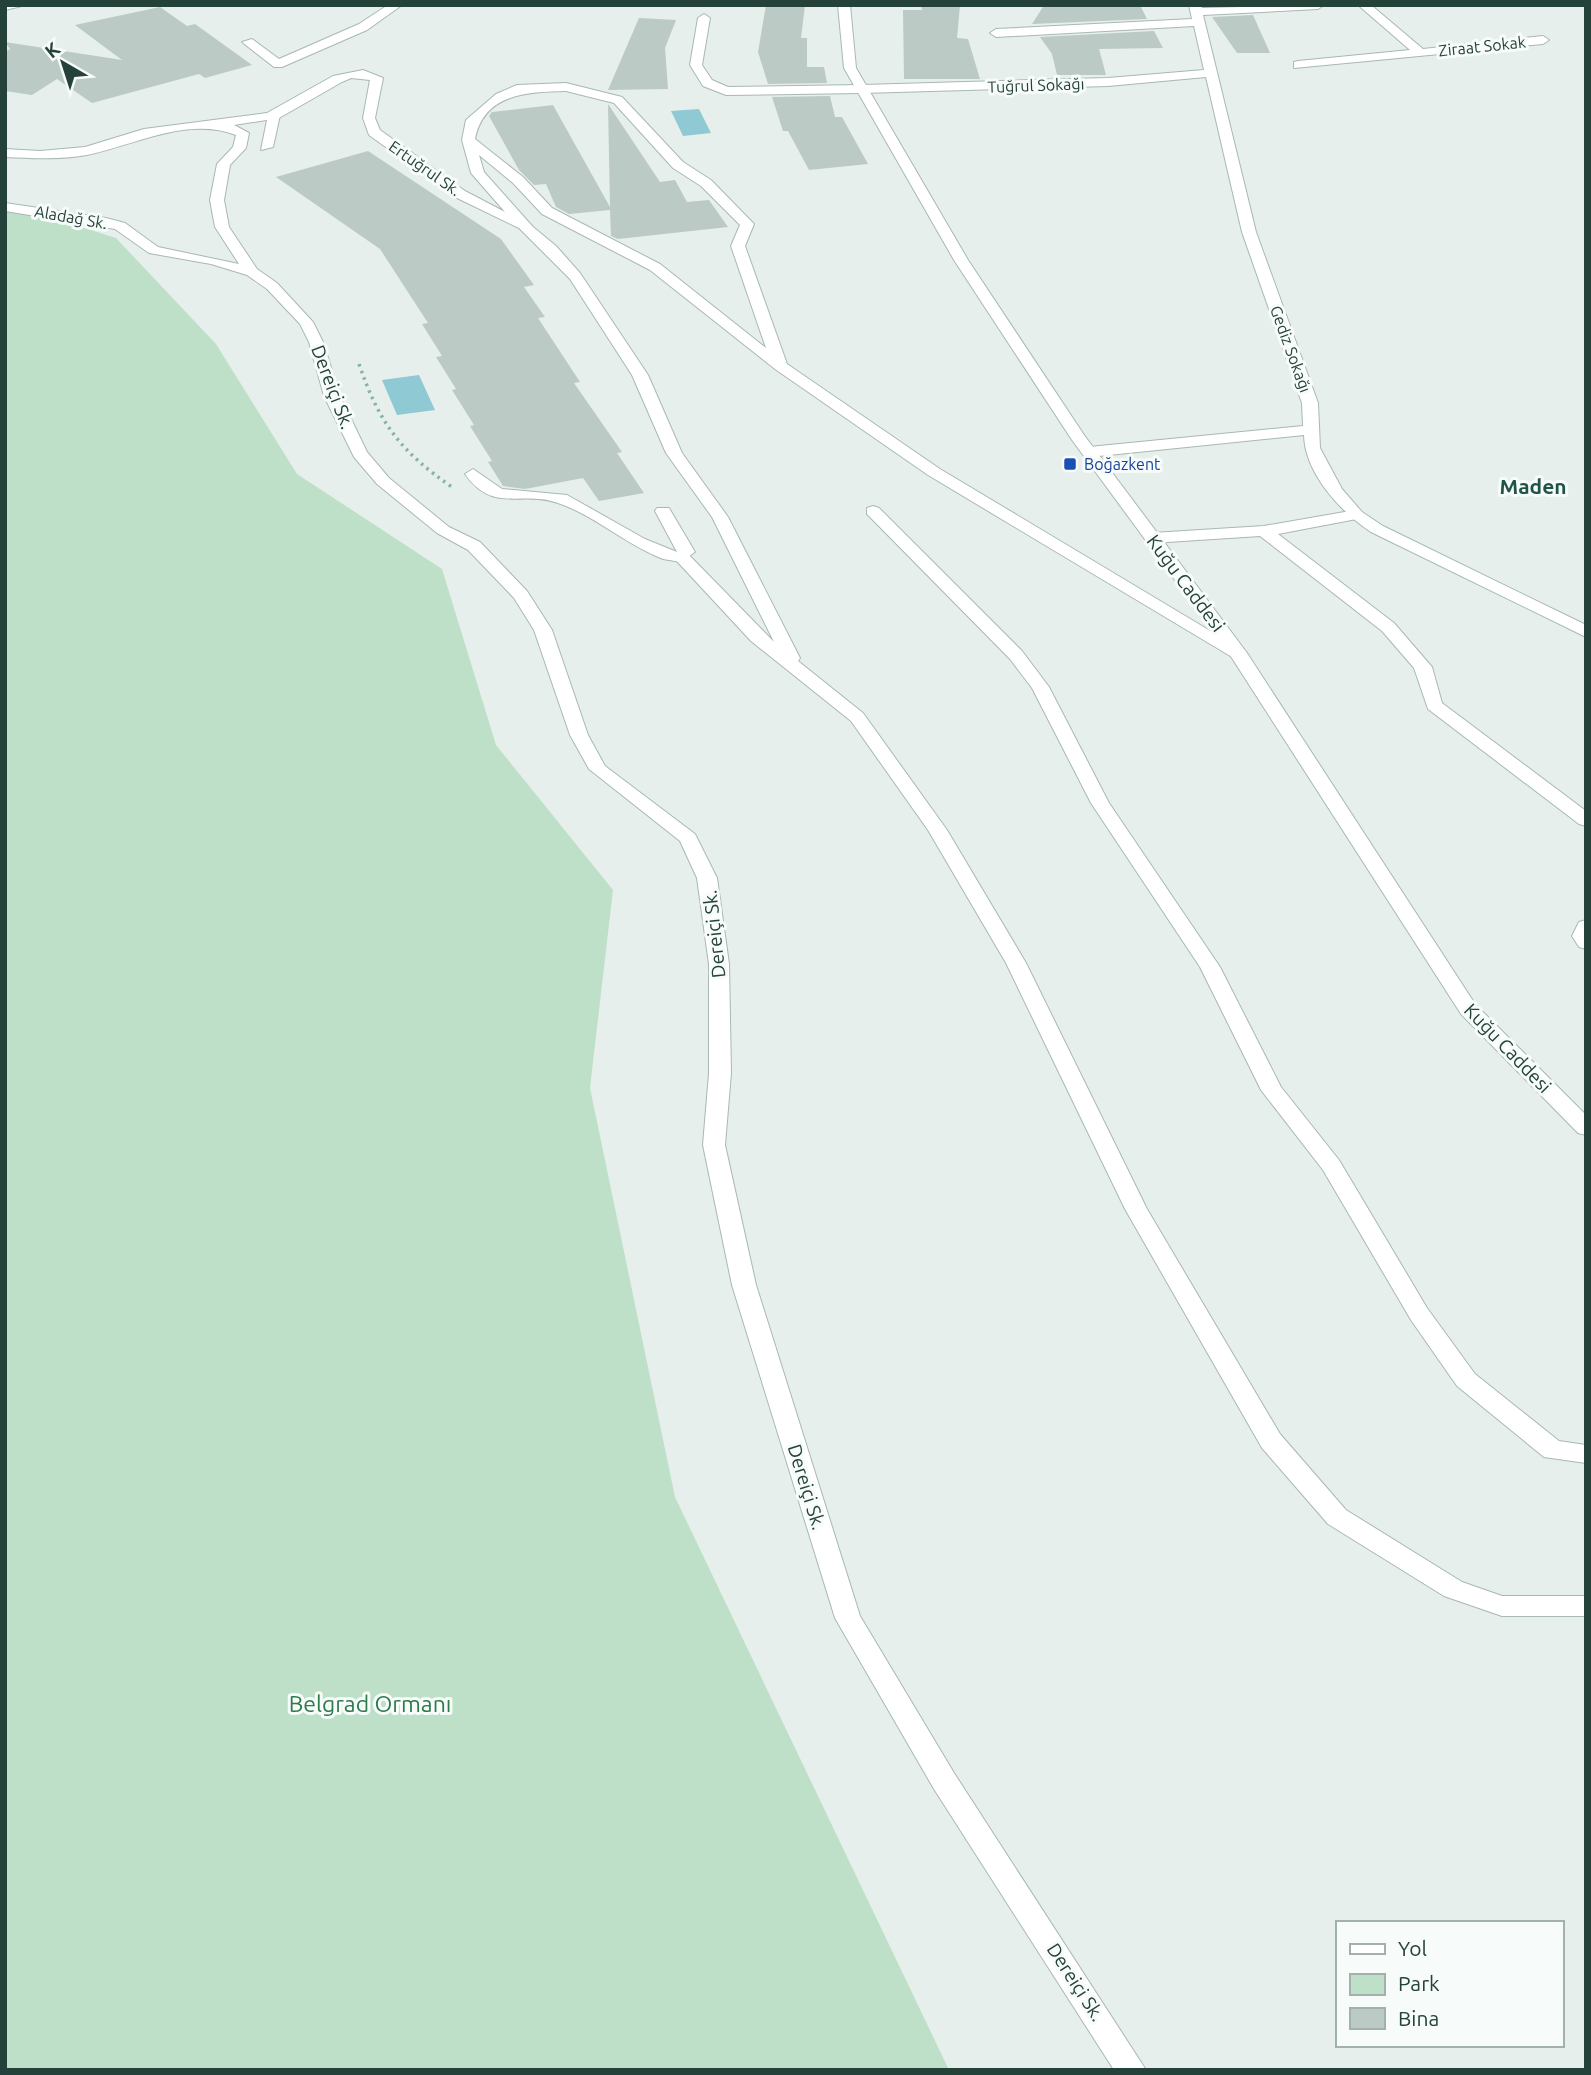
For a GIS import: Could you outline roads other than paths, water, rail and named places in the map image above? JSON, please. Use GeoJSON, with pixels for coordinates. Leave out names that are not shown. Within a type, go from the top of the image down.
{"type":"FeatureCollection","features":[{"type":"Feature","properties":{"kind":"street"},"geometry":{"type":"LineString","coordinates":[[5,6],[20,5]]}},
{"type":"Feature","properties":{"kind":"street"},"geometry":{"type":"LineString","coordinates":[[248,42],[278,64],[363,27],[396,5]]}},
{"type":"Feature","properties":{"kind":"street","name":"Kuğu Caddesi"},"geometry":{"type":"LineString","coordinates":[[844,5],[850,68],[961,260],[1089,452],[1238,653],[1468,1009],[1586,1128]]}},
{"type":"Feature","properties":{"kind":"street"},"geometry":{"type":"LineString","coordinates":[[996,33],[1197,13],[1318,5]]}},
{"type":"Feature","properties":{"kind":"street","name":"Ziraat Sokak"},"geometry":{"type":"LineString","coordinates":[[1364,5],[1420,52]]}},
{"type":"Feature","properties":{"kind":"street","name":"Gediz Sokağı"},"geometry":{"type":"LineString","coordinates":[[1197,13],[1249,232],[1310,403],[1312,448],[1335,491],[1356,515],[1377,530],[1586,632]]}},
{"type":"Feature","properties":{"kind":"street","name":"Tuğrul Sokağı"},"geometry":{"type":"LineString","coordinates":[[704,18],[696,65],[707,83],[726,91],[1108,82],[1210,73]]}},
{"type":"Feature","properties":{"kind":"street","name":"Ziraat Sokak"},"geometry":{"type":"LineString","coordinates":[[1298,65],[1543,40]]}},
{"type":"Feature","properties":{"kind":"street","name":"Ertuğrul Sk."},"geometry":{"type":"LineString","coordinates":[[218,123],[274,115],[333,81],[365,72],[377,78],[369,118],[374,132],[460,194],[528,230]]}},
{"type":"Feature","properties":{"kind":"street"},"geometry":{"type":"LineString","coordinates":[[780,366],[738,246],[747,224],[706,183],[678,165],[618,100],[566,87],[521,88],[500,97],[472,120],[468,140],[478,173],[528,230],[551,249],[575,276],[640,375],[674,453],[720,517],[793,663]]}},
{"type":"Feature","properties":{"kind":"street"},"geometry":{"type":"LineString","coordinates":[[265,147],[274,115]]}},
{"type":"Feature","properties":{"kind":"street"},"geometry":{"type":"LineString","coordinates":[[5,153],[40,155],[86,151],[144,133],[218,123]]}},
{"type":"Feature","properties":{"kind":"street","name":"Dereiçi Sk."},"geometry":{"type":"LineString","coordinates":[[218,123],[243,133],[239,148],[224,164],[217,200],[222,228],[252,272],[272,286],[306,322],[316,342],[332,396],[360,454],[383,481],[443,530],[474,546],[521,595],[543,630],[579,735],[598,769],[688,838],[707,878],[719,964],[720,1073],[714,1145],[744,1285],[848,1618],[944,1781],[1131,2070]]}},
{"type":"Feature","properties":{"kind":"street"},"geometry":{"type":"LineString","coordinates":[[468,140],[518,180],[547,211],[655,267],[780,366],[934,472],[1238,653]]}},
{"type":"Feature","properties":{"kind":"street","name":"Aladağ Sk."},"geometry":{"type":"LineString","coordinates":[[5,207],[101,221],[120,226],[155,250],[213,260],[252,272]]}},
{"type":"Feature","properties":{"kind":"street"},"geometry":{"type":"LineString","coordinates":[[1089,452],[1311,430]]}},
{"type":"Feature","properties":{"kind":"street"},"geometry":{"type":"LineString","coordinates":[[473,474],[479,485],[498,494],[558,497],[647,544],[681,557],[757,636],[857,717],[937,830],[1016,963],[1136,1209],[1271,1441],[1337,1517],[1453,1589],[1502,1606],[1586,1606]]}},
{"type":"Feature","properties":{"kind":"street"},"geometry":{"type":"LineString","coordinates":[[663,511],[687,552],[681,557]]}},
{"type":"Feature","properties":{"kind":"street"},"geometry":{"type":"LineString","coordinates":[[873,511],[1016,655],[1040,688],[1100,803],[1210,967],[1272,1090],[1331,1165],[1419,1314],[1466,1380],[1553,1450],[1586,1454]]}},
{"type":"Feature","properties":{"kind":"street"},"geometry":{"type":"LineString","coordinates":[[1153,538],[1264,531],[1356,515]]}},
{"type":"Feature","properties":{"kind":"street"},"geometry":{"type":"LineString","coordinates":[[1264,531],[1388,627],[1423,667],[1434,705],[1458,726],[1586,820]]}},
{"type":"Feature","properties":{"kind":"street"},"geometry":{"type":"LineString","coordinates":[[1586,926],[1582,936],[1586,943]]}},
{"type":"Feature","properties":{"kind":"water"},"geometry":{"type":"Polygon","coordinates":[[[699,109],[711,133],[683,136],[671,111],[699,109]]]}},
{"type":"Feature","properties":{"kind":"water"},"geometry":{"type":"Polygon","coordinates":[[[419,375],[435,410],[397,415],[382,380],[419,375]]]}},
{"type":"Feature","properties":{"kind":"place","name":"Boğazkent"},"geometry":{"type":"Point","coordinates":[1070,464]}},
{"type":"Feature","properties":{"kind":"district","name":"Maden"},"geometry":{"type":"Point","coordinates":[1533,487]}},
{"type":"Feature","properties":{"kind":"park label","name":"Belgrad Ormanı"},"geometry":{"type":"Point","coordinates":[370,1704]}}]}
